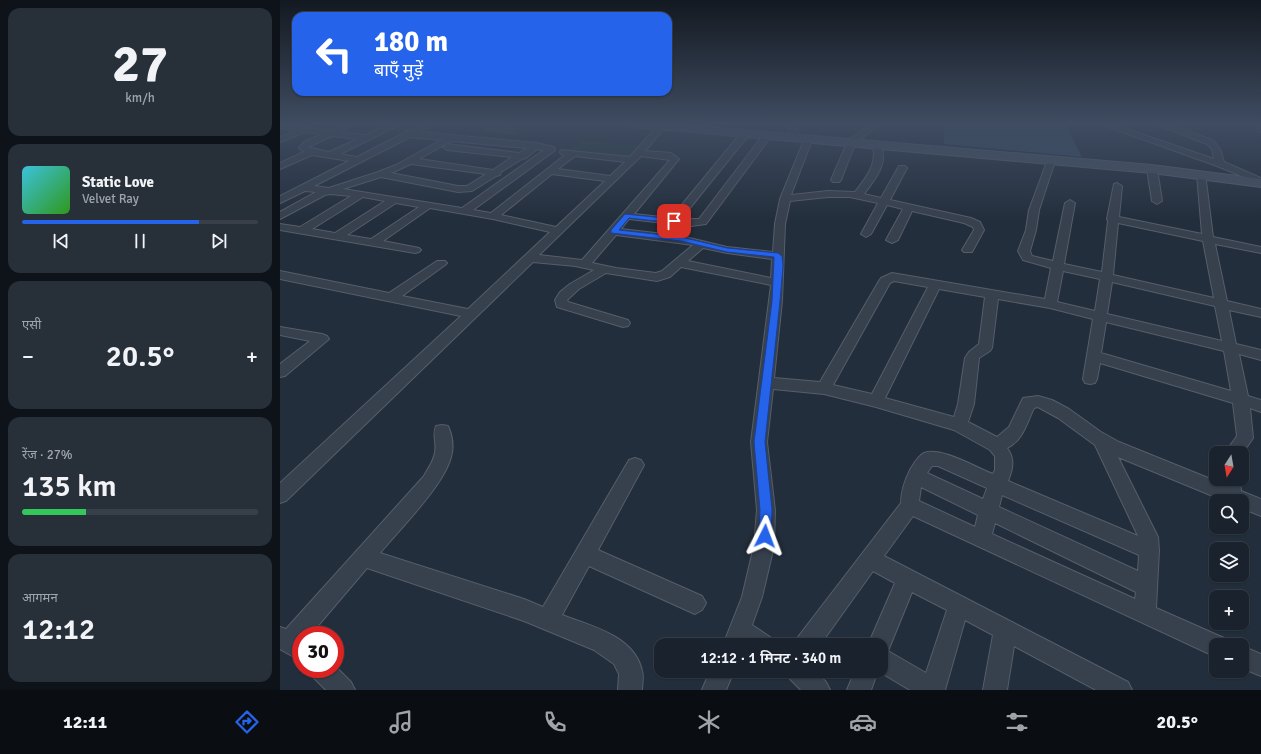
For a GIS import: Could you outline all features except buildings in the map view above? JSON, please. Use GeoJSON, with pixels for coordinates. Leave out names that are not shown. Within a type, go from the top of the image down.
{"type":"FeatureCollection","features":[{"type":"Feature","properties":{"kind":"main road"},"geometry":{"type":"LineString","coordinates":[[995,156],[1152,169],[1261,182]]}},
{"type":"Feature","properties":{"kind":"street"},"geometry":{"type":"LineString","coordinates":[[280,166],[302,156]]}},
{"type":"Feature","properties":{"kind":"street"},"geometry":{"type":"LineString","coordinates":[[338,156],[359,160]]}},
{"type":"Feature","properties":{"kind":"street"},"geometry":{"type":"LineString","coordinates":[[280,200],[366,156]]}},
{"type":"Feature","properties":{"kind":"street"},"geometry":{"type":"LineString","coordinates":[[280,216],[308,199],[381,174],[420,156]]}},
{"type":"Feature","properties":{"kind":"street"},"geometry":{"type":"LineString","coordinates":[[381,174],[464,190],[472,188],[522,156]]}},
{"type":"Feature","properties":{"kind":"street"},"geometry":{"type":"LineString","coordinates":[[464,211],[543,156]]}},
{"type":"Feature","properties":{"kind":"street"},"geometry":{"type":"LineString","coordinates":[[494,216],[570,156]]}},
{"type":"Feature","properties":{"kind":"street"},"geometry":{"type":"LineString","coordinates":[[618,156],[664,156]]}},
{"type":"Feature","properties":{"kind":"street"},"geometry":{"type":"LineString","coordinates":[[585,264],[674,161],[675,159],[671,156]]}},
{"type":"Feature","properties":{"kind":"street"},"geometry":{"type":"LineString","coordinates":[[674,221],[723,156]]}},
{"type":"Feature","properties":{"kind":"street"},"geometry":{"type":"LineString","coordinates":[[628,216],[694,224],[702,222],[752,156]]}},
{"type":"Feature","properties":{"kind":"street"},"geometry":{"type":"LineString","coordinates":[[737,637],[760,572],[764,546],[766,510],[759,442],[777,283],[780,224],[785,199],[798,156]]}},
{"type":"Feature","properties":{"kind":"street"},"geometry":{"type":"LineString","coordinates":[[836,180],[846,156]]}},
{"type":"Feature","properties":{"kind":"street"},"geometry":{"type":"LineString","coordinates":[[858,196],[878,166],[879,156]]}},
{"type":"Feature","properties":{"kind":"street"},"geometry":{"type":"LineString","coordinates":[[1198,156],[1220,164],[1261,182]]}},
{"type":"Feature","properties":{"kind":"street"},"geometry":{"type":"LineString","coordinates":[[1218,156],[1220,164]]}},
{"type":"Feature","properties":{"kind":"street"},"geometry":{"type":"LineString","coordinates":[[280,495],[472,314],[611,178],[635,157]]}},
{"type":"Feature","properties":{"kind":"street"},"geometry":{"type":"LineString","coordinates":[[411,161],[497,173]]}},
{"type":"Feature","properties":{"kind":"street"},"geometry":{"type":"LineString","coordinates":[[1051,161],[1034,210],[1031,230],[1024,251],[1027,258],[1261,313]]}},
{"type":"Feature","properties":{"kind":"street"},"geometry":{"type":"LineString","coordinates":[[866,234],[902,168]]}},
{"type":"Feature","properties":{"kind":"street"},"geometry":{"type":"LineString","coordinates":[[1152,169],[1157,202]]}},
{"type":"Feature","properties":{"kind":"street"},"geometry":{"type":"LineString","coordinates":[[550,171],[611,178]]}},
{"type":"Feature","properties":{"kind":"street"},"geometry":{"type":"LineString","coordinates":[[1202,175],[1208,239],[1241,401],[1245,438],[1239,446]]}},
{"type":"Feature","properties":{"kind":"street"},"geometry":{"type":"LineString","coordinates":[[1090,379],[1102,316],[1117,186]]}},
{"type":"Feature","properties":{"kind":"street"},"geometry":{"type":"LineString","coordinates":[[303,188],[361,194],[428,205],[494,216],[558,230]]}},
{"type":"Feature","properties":{"kind":"street"},"geometry":{"type":"LineString","coordinates":[[301,231],[361,194]]}},
{"type":"Feature","properties":{"kind":"street"},"geometry":{"type":"LineString","coordinates":[[785,199],[834,194],[858,196],[975,223],[979,230],[968,250]]}},
{"type":"Feature","properties":{"kind":"street"},"geometry":{"type":"LineString","coordinates":[[336,236],[394,200]]}},
{"type":"Feature","properties":{"kind":"street"},"geometry":{"type":"LineString","coordinates":[[1050,304],[1070,203]]}},
{"type":"Feature","properties":{"kind":"street"},"geometry":{"type":"LineString","coordinates":[[373,243],[428,205]]}},
{"type":"Feature","properties":{"kind":"street"},"geometry":{"type":"LineString","coordinates":[[892,240],[909,207]]}},
{"type":"Feature","properties":{"kind":"street"},"geometry":{"type":"LineString","coordinates":[[1112,219],[1261,250]]}},
{"type":"Feature","properties":{"kind":"street"},"geometry":{"type":"LineString","coordinates":[[280,228],[415,250]]}},
{"type":"Feature","properties":{"kind":"street"},"geometry":{"type":"LineString","coordinates":[[614,231],[681,239],[727,250],[778,256]]}},
{"type":"Feature","properties":{"kind":"street"},"geometry":{"type":"LineString","coordinates":[[530,258],[585,264],[605,269],[657,277],[666,274],[702,243]]}},
{"type":"Feature","properties":{"kind":"street"},"geometry":{"type":"LineString","coordinates":[[391,298],[441,263]]}},
{"type":"Feature","properties":{"kind":"street"},"geometry":{"type":"LineString","coordinates":[[679,263],[777,283]]}},
{"type":"Feature","properties":{"kind":"street"},"geometry":{"type":"LineString","coordinates":[[605,269],[563,296],[561,300],[562,304],[623,324]]}},
{"type":"Feature","properties":{"kind":"street"},"geometry":{"type":"LineString","coordinates":[[280,276],[472,314]]}},
{"type":"Feature","properties":{"kind":"street"},"geometry":{"type":"LineString","coordinates":[[824,388],[885,281],[888,278],[898,277],[935,285],[1050,304],[1230,346],[1261,355]]}},
{"type":"Feature","properties":{"kind":"street"},"geometry":{"type":"LineString","coordinates":[[876,401],[935,285]]}},
{"type":"Feature","properties":{"kind":"street"},"geometry":{"type":"LineString","coordinates":[[958,425],[966,404],[972,358],[985,348],[992,294]]}},
{"type":"Feature","properties":{"kind":"street"},"geometry":{"type":"LineString","coordinates":[[280,331],[322,339],[280,372]]}},
{"type":"Feature","properties":{"kind":"street"},"geometry":{"type":"LineString","coordinates":[[1094,356],[1261,406]]}},
{"type":"Feature","properties":{"kind":"street"},"geometry":{"type":"LineString","coordinates":[[766,383],[824,388],[876,401],[958,425],[978,434],[996,445],[1003,455],[1004,470],[992,498],[981,539]]}},
{"type":"Feature","properties":{"kind":"street"},"geometry":{"type":"LineString","coordinates":[[996,445],[1008,439],[1014,432],[1029,402],[1035,401],[1049,405],[1060,411],[1084,430],[1130,455],[1232,488],[1261,508]]}},
{"type":"Feature","properties":{"kind":"street"},"geometry":{"type":"LineString","coordinates":[[290,643],[430,481],[444,456],[445,447],[442,430]]}},
{"type":"Feature","properties":{"kind":"street"},"geometry":{"type":"LineString","coordinates":[[1101,440],[1148,537],[1149,550],[1145,614]]}},
{"type":"Feature","properties":{"kind":"street"},"geometry":{"type":"LineString","coordinates":[[811,638],[910,505],[909,496],[922,465],[928,459],[939,459],[998,486],[1149,550]]}},
{"type":"Feature","properties":{"kind":"street"},"geometry":{"type":"LineString","coordinates":[[548,619],[635,466]]}},
{"type":"Feature","properties":{"kind":"street"},"geometry":{"type":"LineString","coordinates":[[917,477],[1146,586]]}},
{"type":"Feature","properties":{"kind":"street"},"geometry":{"type":"LineString","coordinates":[[910,505],[1209,643]]}},
{"type":"Feature","properties":{"kind":"street"},"geometry":{"type":"LineString","coordinates":[[585,554],[695,604]]}},
{"type":"Feature","properties":{"kind":"street"},"geometry":{"type":"LineString","coordinates":[[363,557],[548,619],[602,642],[622,656],[631,672],[630,690]]}},
{"type":"Feature","properties":{"kind":"street"},"geometry":{"type":"LineString","coordinates":[[870,559],[1120,690]]}},
{"type":"Feature","properties":{"kind":"street"},"geometry":{"type":"LineString","coordinates":[[882,638],[908,579]]}},
{"type":"Feature","properties":{"kind":"street"},"geometry":{"type":"LineString","coordinates":[[888,664],[932,690],[959,606]]}},
{"type":"Feature","properties":{"kind":"street"},"geometry":{"type":"LineString","coordinates":[[995,690],[1005,630]]}},
{"type":"Feature","properties":{"kind":"street"},"geometry":{"type":"LineString","coordinates":[[1249,660],[1261,665]]}},
{"type":"Feature","properties":{"kind":"street"},"geometry":{"type":"LineString","coordinates":[[330,678],[343,690]]}},
{"type":"Feature","properties":{"kind":"street"},"geometry":{"type":"LineString","coordinates":[[714,690],[719,678]]}},
{"type":"Feature","properties":{"kind":"street"},"geometry":{"type":"LineString","coordinates":[[805,678],[818,690]]}},
{"type":"Feature","properties":{"kind":"street"},"geometry":{"type":"LineString","coordinates":[[859,690],[865,678]]}},
{"type":"Feature","properties":{"kind":"green space"},"geometry":{"type":"Polygon","coordinates":[[[593,156],[630,156],[626,160],[593,156]]]}},
{"type":"Feature","properties":{"kind":"route"},"geometry":{"type":"LineString","coordinates":[[674,221],[628,216],[614,231],[681,239],[727,250],[778,256],[779,266],[776,301],[759,442],[766,510],[765,536]]}}]}
